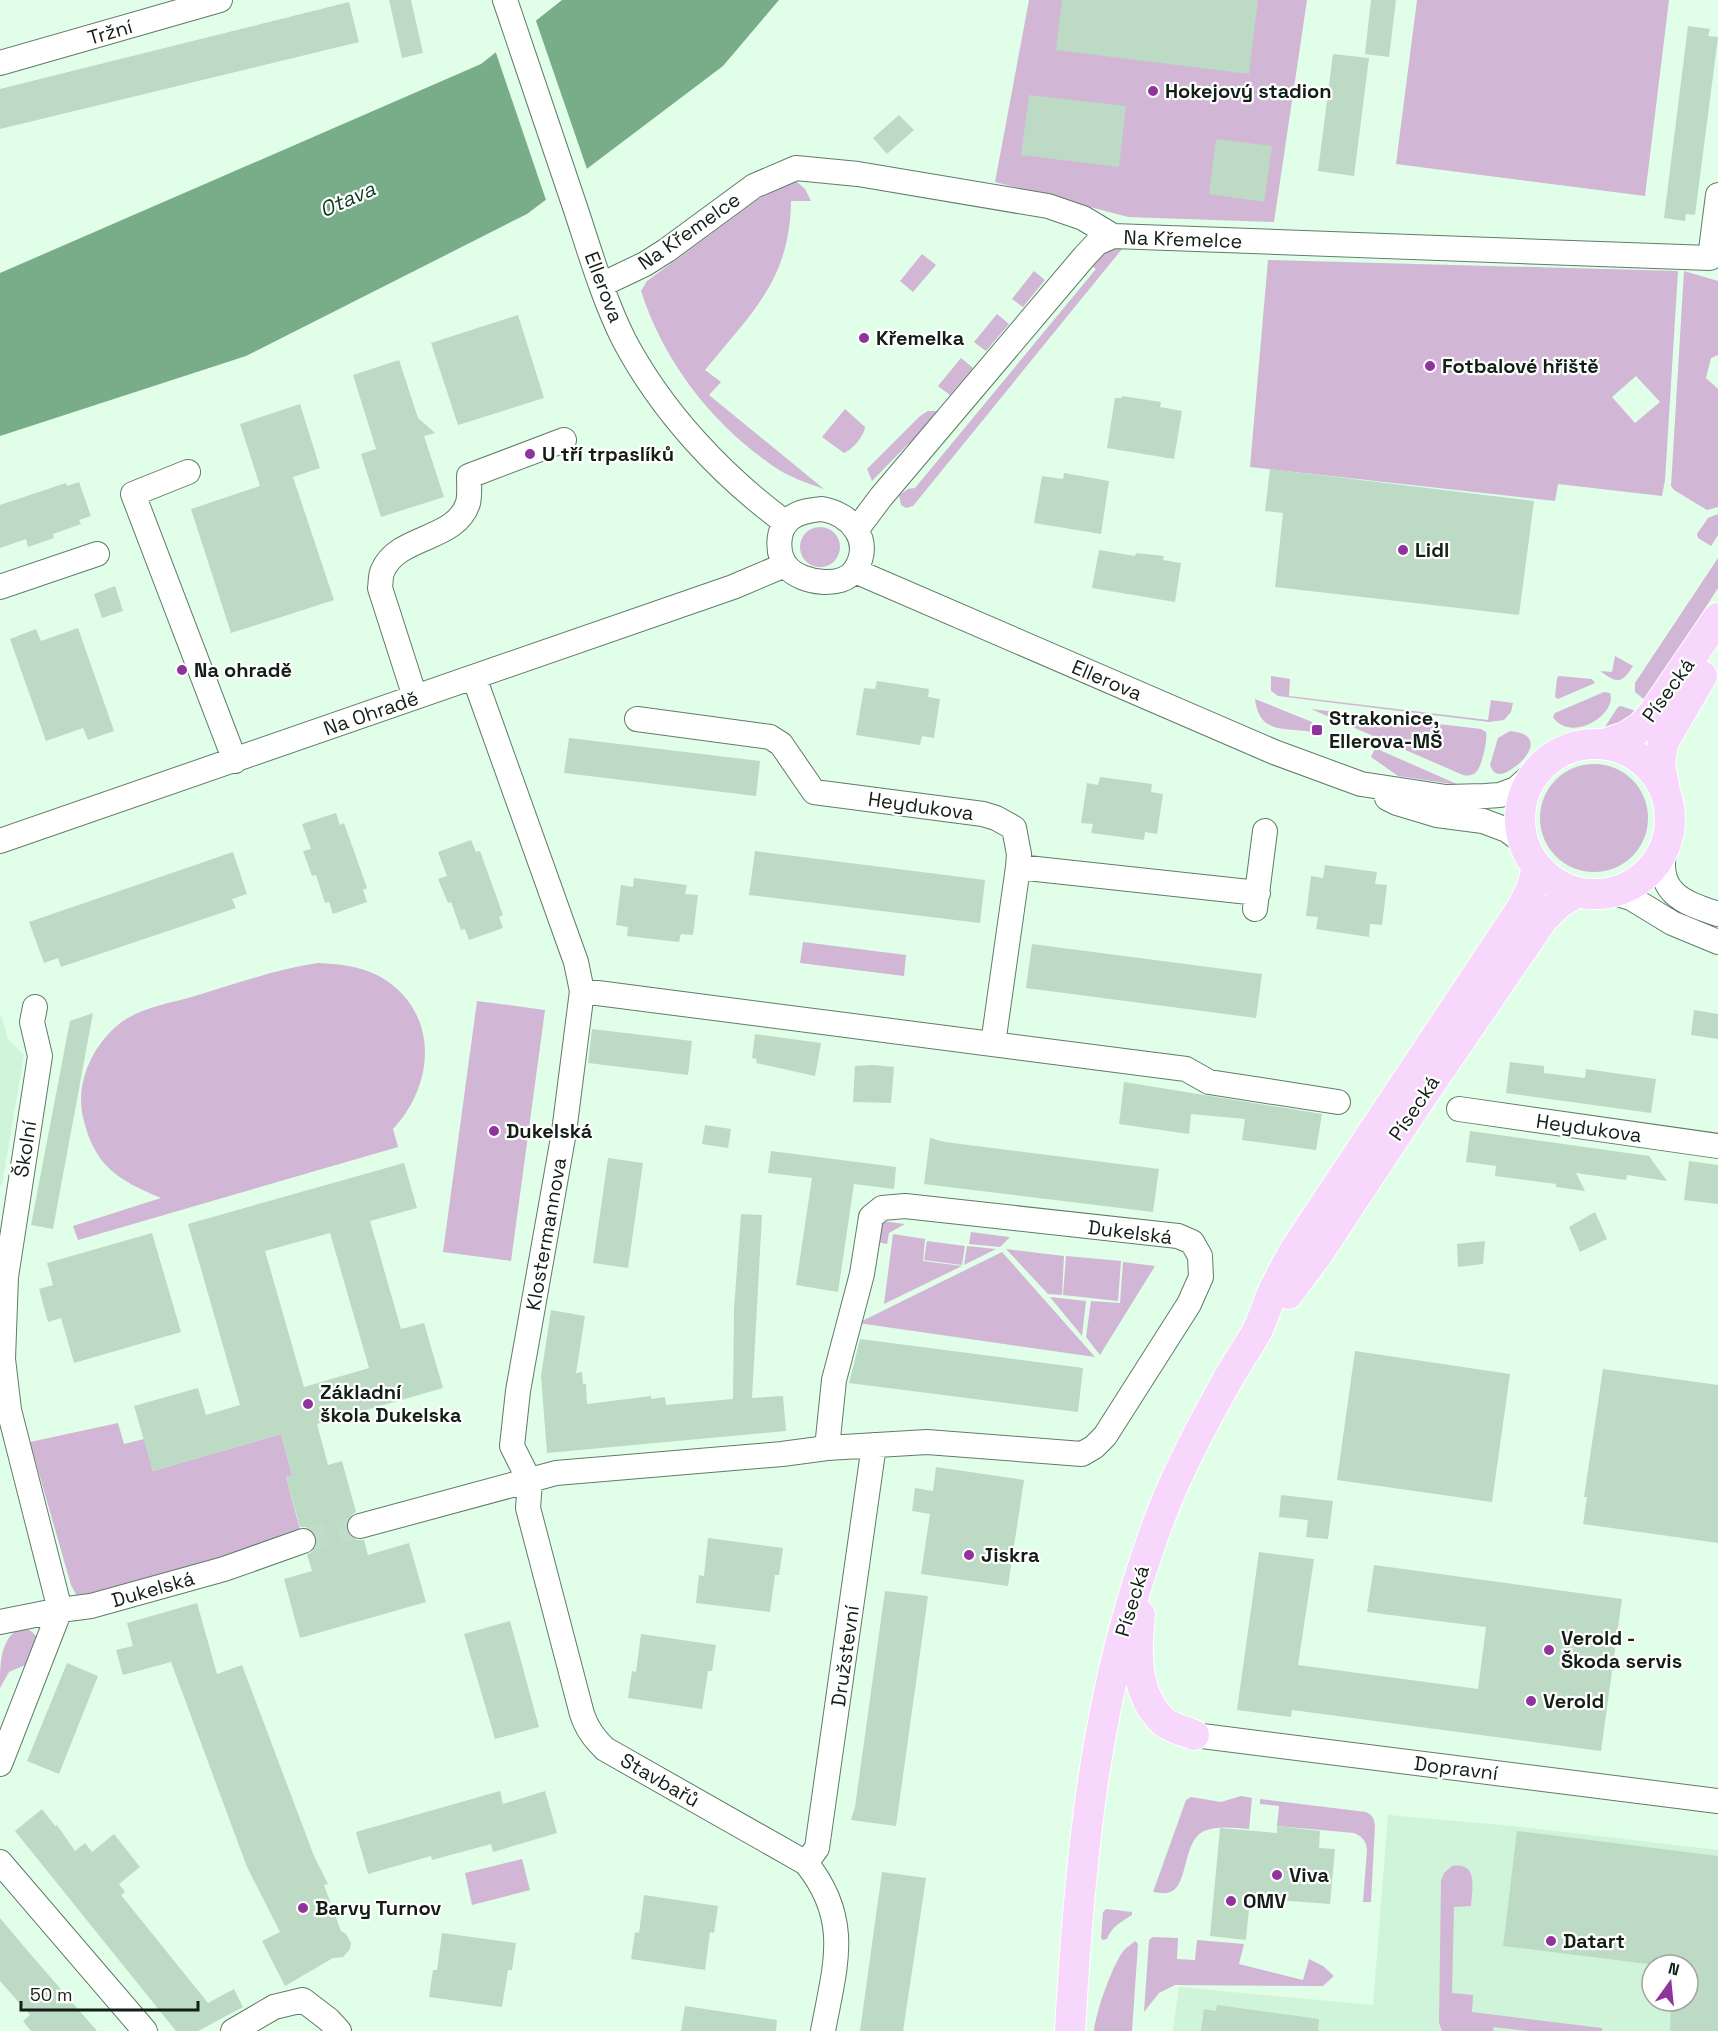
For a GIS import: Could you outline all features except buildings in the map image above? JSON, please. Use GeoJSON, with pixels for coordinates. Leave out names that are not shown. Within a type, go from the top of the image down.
{"type":"FeatureCollection","features":[{"type":"Feature","properties":{"kind":"main road","name":"Písecká"},"geometry":{"type":"LineString","coordinates":[[1604,744],[1625,737],[1641,727],[1654,712],[1718,618]]}},
{"type":"Feature","properties":{"kind":"main road","name":"Písecká"},"geometry":{"type":"LineString","coordinates":[[1666,794],[1660,764],[1662,743],[1718,651]]}},
{"type":"Feature","properties":{"kind":"main road"},"geometry":{"type":"LineString","coordinates":[[1584,744],[1604,744],[1624,749],[1642,760],[1656,775],[1666,794],[1670,814],[1669,831],[1665,847],[1644,876],[1629,886],[1612,892],[1595,894],[1578,892],[1555,883],[1530,854],[1520,824],[1520,806],[1525,789],[1534,773],[1548,760],[1565,749],[1584,744]]}},
{"type":"Feature","properties":{"kind":"main road","name":"Písecká"},"geometry":{"type":"LineString","coordinates":[[1257,1332],[1272,1294],[1298,1244],[1523,906],[1533,887],[1530,854]]}},
{"type":"Feature","properties":{"kind":"main road","name":"Písecká"},"geometry":{"type":"LineString","coordinates":[[1070,2031],[1087,1814],[1107,1697],[1119,1642],[1146,1557],[1181,1469],[1223,1387],[1257,1332],[1319,1252],[1543,919],[1558,904],[1578,892]]}},
{"type":"Feature","properties":{"kind":"main road"},"geometry":{"type":"LineString","coordinates":[[1146,1557],[1137,1666],[1147,1701],[1165,1723],[1194,1735]]}},
{"type":"Feature","properties":{"kind":"street","name":"Tržní"},"geometry":{"type":"LineString","coordinates":[[0,63],[220,0]]}},
{"type":"Feature","properties":{"kind":"street","name":"Ellerova"},"geometry":{"type":"LineString","coordinates":[[505,0],[600,285],[625,340],[663,400],[694,439],[729,476],[786,523]]}},
{"type":"Feature","properties":{"kind":"street","name":"Na Křemelce"},"geometry":{"type":"LineString","coordinates":[[600,285],[645,264],[667,250],[754,186],[796,168],[858,174],[1048,206],[1083,219],[1113,236],[1710,258],[1718,195]]}},
{"type":"Feature","properties":{"kind":"street"},"geometry":{"type":"LineString","coordinates":[[857,529],[881,497],[1084,257],[1097,243],[1113,236]]}},
{"type":"Feature","properties":{"kind":"street"},"geometry":{"type":"LineString","coordinates":[[415,697],[380,588],[382,570],[393,556],[413,543],[445,530],[463,514],[469,501],[469,476],[564,440]]}},
{"type":"Feature","properties":{"kind":"street"},"geometry":{"type":"LineString","coordinates":[[188,472],[133,495],[235,761]]}},
{"type":"Feature","properties":{"kind":"street"},"geometry":{"type":"LineString","coordinates":[[822,509],[843,516],[857,529],[861,547],[859,563],[855,571],[839,580],[817,582],[804,579],[785,565],[780,554],[781,532],[786,523],[797,514],[822,509]]}},
{"type":"Feature","properties":{"kind":"street"},"geometry":{"type":"LineString","coordinates":[[0,587],[97,554]]}},
{"type":"Feature","properties":{"kind":"street","name":"Na Ohradě"},"geometry":{"type":"LineString","coordinates":[[0,841],[741,585],[785,565]]}},
{"type":"Feature","properties":{"kind":"street","name":"Ellerova"},"geometry":{"type":"LineString","coordinates":[[855,571],[1274,752],[1361,784],[1397,803],[1437,815],[1483,821],[1507,830],[1530,854]]}},
{"type":"Feature","properties":{"kind":"street","name":"Klostermannova"},"geometry":{"type":"LineString","coordinates":[[474,677],[576,962],[582,991],[564,1132],[518,1391],[512,1446],[530,1482]]}},
{"type":"Feature","properties":{"kind":"street","name":"Heydukova"},"geometry":{"type":"LineString","coordinates":[[637,719],[770,737],[781,744],[814,792],[982,814],[996,818],[1014,828],[1019,854],[1018,867],[993,1044]]}},
{"type":"Feature","properties":{"kind":"street","name":"Ellerova"},"geometry":{"type":"LineString","coordinates":[[1361,784],[1446,797],[1485,796],[1500,795],[1516,789],[1534,773]]}},
{"type":"Feature","properties":{"kind":"street"},"geometry":{"type":"LineString","coordinates":[[1018,867],[1257,901],[1265,831]]}},
{"type":"Feature","properties":{"kind":"street"},"geometry":{"type":"LineString","coordinates":[[1665,847],[1662,867],[1672,892],[1690,905],[1718,914]]}},
{"type":"Feature","properties":{"kind":"street"},"geometry":{"type":"LineString","coordinates":[[1612,892],[1631,898],[1672,923],[1718,942]]}},
{"type":"Feature","properties":{"kind":"street"},"geometry":{"type":"LineString","coordinates":[[582,991],[1186,1069],[1209,1082],[1338,1102]]}},
{"type":"Feature","properties":{"kind":"street","name":"Školní"},"geometry":{"type":"LineString","coordinates":[[35,1007],[32,1022],[40,1056],[6,1277],[3,1359],[9,1410],[60,1610]]}},
{"type":"Feature","properties":{"kind":"street","name":"Heydukova"},"geometry":{"type":"LineString","coordinates":[[1459,1109],[1718,1146]]}},
{"type":"Feature","properties":{"kind":"street","name":"Dukelská"},"geometry":{"type":"LineString","coordinates":[[360,1526],[530,1482],[556,1473],[782,1454],[827,1448],[927,1442],[1082,1454],[1094,1447],[1105,1436],[1189,1304],[1201,1277],[1200,1256],[1192,1242],[1178,1236],[905,1206],[882,1208],[870,1217],[862,1274],[834,1380],[827,1448]]}},
{"type":"Feature","properties":{"kind":"street","name":"Družstevní"},"geometry":{"type":"LineString","coordinates":[[806,1863],[817,1848],[874,1445]]}},
{"type":"Feature","properties":{"kind":"street","name":"Stavbařů"},"geometry":{"type":"LineString","coordinates":[[530,1482],[528,1508],[582,1714],[595,1740],[605,1749],[806,1863],[817,1876],[830,1901],[837,1935],[837,1958],[823,2031]]}},
{"type":"Feature","properties":{"kind":"street","name":"Dukelská"},"geometry":{"type":"LineString","coordinates":[[0,1622],[91,1606],[224,1569],[303,1541]]}},
{"type":"Feature","properties":{"kind":"street"},"geometry":{"type":"LineString","coordinates":[[0,1764],[60,1610]]}},
{"type":"Feature","properties":{"kind":"street","name":"Dopravní"},"geometry":{"type":"LineString","coordinates":[[1194,1735],[1718,1801]]}},
{"type":"Feature","properties":{"kind":"street"},"geometry":{"type":"LineString","coordinates":[[0,1862],[145,2031]]}},
{"type":"Feature","properties":{"kind":"street"},"geometry":{"type":"LineString","coordinates":[[233,2031],[274,2007],[303,2001],[329,2020],[339,2031]]}},
{"type":"Feature","properties":{"kind":"shaded area","name":"Hokejový stadion"},"geometry":{"type":"Polygon","coordinates":[[[1029,0],[1307,0],[1274,222],[1128,217],[995,182],[1029,0]]]}},
{"type":"Feature","properties":{"kind":"shaded area"},"geometry":{"type":"Polygon","coordinates":[[[1417,0],[1669,0],[1645,196],[1396,164],[1417,0]]]}},
{"type":"Feature","properties":{"kind":"shaded area"},"geometry":{"type":"Polygon","coordinates":[[[797,182],[805,189],[811,201],[791,201],[789,229],[784,253],[776,274],[753,312],[705,370],[721,382],[709,395],[824,489],[792,477],[773,466],[730,431],[710,411],[677,366],[663,342],[641,291],[647,281],[779,184],[797,182]]]}},
{"type":"Feature","properties":{"kind":"shaded area"},"geometry":{"type":"Polygon","coordinates":[[[1124,242],[1122,249],[913,506],[906,508],[901,505],[899,495],[908,489],[915,488],[1096,269],[1087,262],[1124,242]]]}},
{"type":"Feature","properties":{"kind":"shaded area"},"geometry":{"type":"Polygon","coordinates":[[[922,254],[936,265],[913,292],[900,281],[922,254]]]}},
{"type":"Feature","properties":{"kind":"shaded area","name":"Fotbalové hřiště"},"geometry":{"type":"Polygon","coordinates":[[[1268,260],[1678,271],[1665,480],[1662,496],[1558,484],[1555,501],[1250,467],[1268,260]],[[1636,376],[1612,397],[1635,423],[1660,402],[1636,376]]]}},
{"type":"Feature","properties":{"kind":"shaded area"},"geometry":{"type":"Polygon","coordinates":[[[1034,271],[1045,280],[1023,307],[1012,299],[1034,271]]]}},
{"type":"Feature","properties":{"kind":"shaded area"},"geometry":{"type":"Polygon","coordinates":[[[1684,271],[1718,281],[1718,355],[1711,358],[1706,378],[1718,389],[1718,507],[1707,510],[1671,486],[1684,271]]]}},
{"type":"Feature","properties":{"kind":"shaded area"},"geometry":{"type":"Polygon","coordinates":[[[997,314],[1009,324],[986,351],[974,342],[997,314]]]}},
{"type":"Feature","properties":{"kind":"shaded area"},"geometry":{"type":"Polygon","coordinates":[[[961,358],[973,368],[950,395],[938,386],[961,358]]]}},
{"type":"Feature","properties":{"kind":"shaded area"},"geometry":{"type":"Polygon","coordinates":[[[845,409],[865,427],[858,442],[844,453],[822,437],[845,409]]]}},
{"type":"Feature","properties":{"kind":"shaded area"},"geometry":{"type":"Polygon","coordinates":[[[928,411],[938,411],[916,439],[907,445],[872,481],[867,469],[920,416],[928,411]]]}},
{"type":"Feature","properties":{"kind":"shaded area"},"geometry":{"type":"Polygon","coordinates":[[[1718,514],[1718,535],[1711,546],[1698,538],[1697,534],[1708,518],[1718,514]]]}},
{"type":"Feature","properties":{"kind":"shaded area"},"geometry":{"type":"Polygon","coordinates":[[[820,527],[828,528],[834,533],[839,539],[839,555],[834,561],[828,566],[820,567],[812,566],[806,561],[801,555],[800,547],[801,539],[806,533],[812,528],[820,527]]]}},
{"type":"Feature","properties":{"kind":"shaded area"},"geometry":{"type":"Polygon","coordinates":[[[1718,558],[1718,588],[1646,701],[1635,692],[1635,683],[1718,558]]]}},
{"type":"Feature","properties":{"kind":"shaded area"},"geometry":{"type":"Polygon","coordinates":[[[1615,656],[1633,666],[1622,679],[1618,680],[1600,671],[1612,672],[1615,656]]]}},
{"type":"Feature","properties":{"kind":"shaded area"},"geometry":{"type":"Polygon","coordinates":[[[1271,676],[1290,679],[1289,696],[1488,720],[1491,700],[1513,703],[1511,712],[1504,720],[1489,722],[1278,696],[1271,691],[1271,676]]]}},
{"type":"Feature","properties":{"kind":"shaded area"},"geometry":{"type":"Polygon","coordinates":[[[1559,676],[1592,679],[1595,683],[1558,699],[1555,697],[1559,676]]]}},
{"type":"Feature","properties":{"kind":"shaded area"},"geometry":{"type":"Polygon","coordinates":[[[1604,692],[1610,693],[1611,701],[1600,717],[1591,723],[1571,728],[1561,725],[1553,717],[1555,713],[1604,692]]]}},
{"type":"Feature","properties":{"kind":"shaded area"},"geometry":{"type":"Polygon","coordinates":[[[1255,699],[1312,722],[1312,732],[1283,729],[1268,724],[1257,711],[1255,699]]]}},
{"type":"Feature","properties":{"kind":"shaded area"},"geometry":{"type":"Polygon","coordinates":[[[1618,707],[1639,712],[1633,719],[1601,733],[1618,707]]]}},
{"type":"Feature","properties":{"kind":"shaded area"},"geometry":{"type":"Polygon","coordinates":[[[1311,709],[1481,729],[1486,732],[1483,758],[1475,773],[1463,775],[1311,709]]]}},
{"type":"Feature","properties":{"kind":"shaded area"},"geometry":{"type":"Polygon","coordinates":[[[1510,731],[1523,734],[1530,739],[1531,746],[1522,761],[1507,772],[1496,773],[1490,765],[1498,738],[1510,731]]]}},
{"type":"Feature","properties":{"kind":"shaded area"},"geometry":{"type":"Polygon","coordinates":[[[1375,748],[1459,785],[1398,776],[1371,757],[1375,748]]]}},
{"type":"Feature","properties":{"kind":"shaded area"},"geometry":{"type":"Polygon","coordinates":[[[1594,764],[1615,768],[1632,780],[1644,797],[1648,818],[1644,839],[1632,856],[1615,868],[1594,872],[1573,868],[1556,856],[1544,839],[1540,818],[1544,797],[1556,780],[1573,768],[1594,764]]]}},
{"type":"Feature","properties":{"kind":"shaded area"},"geometry":{"type":"Polygon","coordinates":[[[803,942],[906,955],[904,976],[800,963],[803,942]]]}},
{"type":"Feature","properties":{"kind":"shaded area"},"geometry":{"type":"Polygon","coordinates":[[[318,963],[356,968],[377,975],[397,989],[412,1006],[421,1026],[425,1047],[424,1068],[418,1090],[393,1129],[398,1147],[78,1240],[73,1226],[161,1198],[132,1185],[110,1169],[94,1148],[88,1134],[83,1117],[81,1092],[88,1066],[109,1033],[127,1018],[146,1010],[271,973],[318,963]]]}},
{"type":"Feature","properties":{"kind":"shaded area","name":"Dukelská"},"geometry":{"type":"Polygon","coordinates":[[[477,1001],[545,1010],[511,1261],[443,1252],[477,1001]]]}},
{"type":"Feature","properties":{"kind":"shaded area"},"geometry":{"type":"Polygon","coordinates":[[[2,1016],[8,1039],[24,1055],[2,1185],[0,1185],[0,1017],[2,1016]]]}},
{"type":"Feature","properties":{"kind":"shaded area"},"geometry":{"type":"Polygon","coordinates":[[[874,1220],[905,1224],[889,1233],[887,1244],[871,1241],[874,1220]]]}},
{"type":"Feature","properties":{"kind":"shaded area"},"geometry":{"type":"Polygon","coordinates":[[[971,1232],[1010,1237],[1000,1247],[969,1244],[971,1232]]]}},
{"type":"Feature","properties":{"kind":"shaded area"},"geometry":{"type":"Polygon","coordinates":[[[893,1234],[925,1239],[923,1261],[962,1266],[884,1304],[893,1234]]]}},
{"type":"Feature","properties":{"kind":"shaded area"},"geometry":{"type":"Polygon","coordinates":[[[927,1241],[965,1246],[962,1265],[924,1260],[927,1241]]]}},
{"type":"Feature","properties":{"kind":"shaded area"},"geometry":{"type":"Polygon","coordinates":[[[967,1246],[996,1249],[964,1265],[967,1246]]]}},
{"type":"Feature","properties":{"kind":"shaded area"},"geometry":{"type":"Polygon","coordinates":[[[1006,1249],[1064,1256],[1062,1295],[1048,1294],[1006,1249]]]}},
{"type":"Feature","properties":{"kind":"shaded area"},"geometry":{"type":"Polygon","coordinates":[[[1002,1252],[1095,1357],[858,1323],[1002,1252]]]}},
{"type":"Feature","properties":{"kind":"shaded area"},"geometry":{"type":"Polygon","coordinates":[[[1066,1256],[1121,1261],[1118,1301],[1063,1295],[1066,1256]]]}},
{"type":"Feature","properties":{"kind":"shaded area"},"geometry":{"type":"Polygon","coordinates":[[[1123,1262],[1155,1266],[1100,1355],[1086,1337],[1091,1301],[1120,1303],[1123,1262]]]}},
{"type":"Feature","properties":{"kind":"shaded area"},"geometry":{"type":"Polygon","coordinates":[[[1050,1297],[1086,1301],[1082,1336],[1050,1297]]]}},
{"type":"Feature","properties":{"kind":"shaded area"},"geometry":{"type":"Polygon","coordinates":[[[118,1423],[124,1444],[144,1439],[153,1471],[281,1434],[292,1475],[286,1477],[302,1537],[86,1600],[77,1596],[71,1585],[30,1442],[118,1423]]]}},
{"type":"Feature","properties":{"kind":"shaded area"},"geometry":{"type":"Polygon","coordinates":[[[21,1627],[33,1633],[40,1644],[32,1662],[9,1672],[0,1688],[1,1661],[5,1645],[14,1632],[21,1627]]]}},
{"type":"Feature","properties":{"kind":"shaded area"},"geometry":{"type":"Polygon","coordinates":[[[1241,1796],[1252,1798],[1249,1829],[1217,1828],[1199,1835],[1189,1852],[1180,1883],[1175,1889],[1165,1893],[1153,1892],[1186,1800],[1191,1797],[1221,1802],[1241,1796]]]}},
{"type":"Feature","properties":{"kind":"shaded area"},"geometry":{"type":"Polygon","coordinates":[[[1260,1799],[1366,1812],[1371,1816],[1375,1825],[1371,1902],[1363,1902],[1367,1850],[1362,1838],[1354,1833],[1277,1826],[1279,1806],[1260,1804],[1260,1799]]]}},
{"type":"Feature","properties":{"kind":"shaded area"},"geometry":{"type":"Polygon","coordinates":[[[1388,1815],[1514,1826],[1718,1850],[1718,2031],[1173,2031],[1179,1987],[1373,2005],[1388,1815]]]}},
{"type":"Feature","properties":{"kind":"shaded area"},"geometry":{"type":"Polygon","coordinates":[[[522,1859],[530,1890],[472,1905],[465,1873],[522,1859]]]}},
{"type":"Feature","properties":{"kind":"shaded area"},"geometry":{"type":"Polygon","coordinates":[[[1452,1866],[1466,1868],[1470,1872],[1473,1885],[1471,1906],[1454,1907],[1452,1993],[1473,1995],[1472,2012],[1602,2028],[1602,2031],[1528,2031],[1494,2027],[1493,2031],[1442,2031],[1439,2023],[1441,1881],[1444,1873],[1452,1866]]]}},
{"type":"Feature","properties":{"kind":"shaded area"},"geometry":{"type":"Polygon","coordinates":[[[1106,1909],[1132,1912],[1132,1915],[1117,1925],[1107,1939],[1103,1940],[1101,1938],[1103,1912],[1106,1909]]]}},
{"type":"Feature","properties":{"kind":"shaded area"},"geometry":{"type":"Polygon","coordinates":[[[1153,1937],[1178,1938],[1177,1959],[1195,1960],[1197,1940],[1244,1944],[1239,1964],[1303,1980],[1309,1959],[1323,1966],[1334,1976],[1323,1986],[1175,1985],[1159,1993],[1144,2012],[1149,1940],[1153,1937]]]}},
{"type":"Feature","properties":{"kind":"shaded area"},"geometry":{"type":"Polygon","coordinates":[[[1135,1941],[1138,1944],[1132,2031],[1094,2031],[1101,2001],[1110,1977],[1124,1950],[1135,1941]]]}},
{"type":"Feature","properties":{"kind":"water","name":"Otava"},"geometry":{"type":"Polygon","coordinates":[[[562,0],[779,0],[723,66],[527,214],[246,356],[0,436],[0,273],[481,64],[562,0]]]}},
{"type":"Feature","properties":{"kind":"pier"},"geometry":{"type":"Polygon","coordinates":[[[535,18],[588,172],[547,203],[495,50],[535,18]]]}},
{"type":"Feature","properties":{"kind":"tunnel"},"geometry":{"type":"LineString","coordinates":[[303,1541],[360,1526]]}},
{"type":"Feature","properties":{"kind":"place","name":"Hokejový stadion"},"geometry":{"type":"Point","coordinates":[1153,91]}},
{"type":"Feature","properties":{"kind":"place","name":"Křemelka"},"geometry":{"type":"Point","coordinates":[864,338]}},
{"type":"Feature","properties":{"kind":"place","name":"Fotbalové hřiště"},"geometry":{"type":"Point","coordinates":[1430,366]}},
{"type":"Feature","properties":{"kind":"place","name":"U tří trpaslíků"},"geometry":{"type":"Point","coordinates":[530,454]}},
{"type":"Feature","properties":{"kind":"place","name":"Lidl"},"geometry":{"type":"Point","coordinates":[1403,550]}},
{"type":"Feature","properties":{"kind":"place","name":"Na ohradě"},"geometry":{"type":"Point","coordinates":[182,670]}},
{"type":"Feature","properties":{"kind":"place","name":"Strakonice, Ellerova-MŠ"},"geometry":{"type":"Point","coordinates":[1317,730]}},
{"type":"Feature","properties":{"kind":"place","name":"Dukelská"},"geometry":{"type":"Point","coordinates":[494,1131]}},
{"type":"Feature","properties":{"kind":"place","name":"Základní škola Dukelska"},"geometry":{"type":"Point","coordinates":[308,1404]}},
{"type":"Feature","properties":{"kind":"place","name":"Jiskra"},"geometry":{"type":"Point","coordinates":[969,1555]}},
{"type":"Feature","properties":{"kind":"place","name":"Verold - Škoda servis"},"geometry":{"type":"Point","coordinates":[1549,1650]}},
{"type":"Feature","properties":{"kind":"place","name":"Verold"},"geometry":{"type":"Point","coordinates":[1531,1701]}},
{"type":"Feature","properties":{"kind":"place","name":"Viva"},"geometry":{"type":"Point","coordinates":[1277,1875]}},
{"type":"Feature","properties":{"kind":"place","name":"OMV"},"geometry":{"type":"Point","coordinates":[1231,1901]}},
{"type":"Feature","properties":{"kind":"place","name":"Barvy Turnov"},"geometry":{"type":"Point","coordinates":[303,1908]}},
{"type":"Feature","properties":{"kind":"place","name":"Datart"},"geometry":{"type":"Point","coordinates":[1551,1941]}}]}
